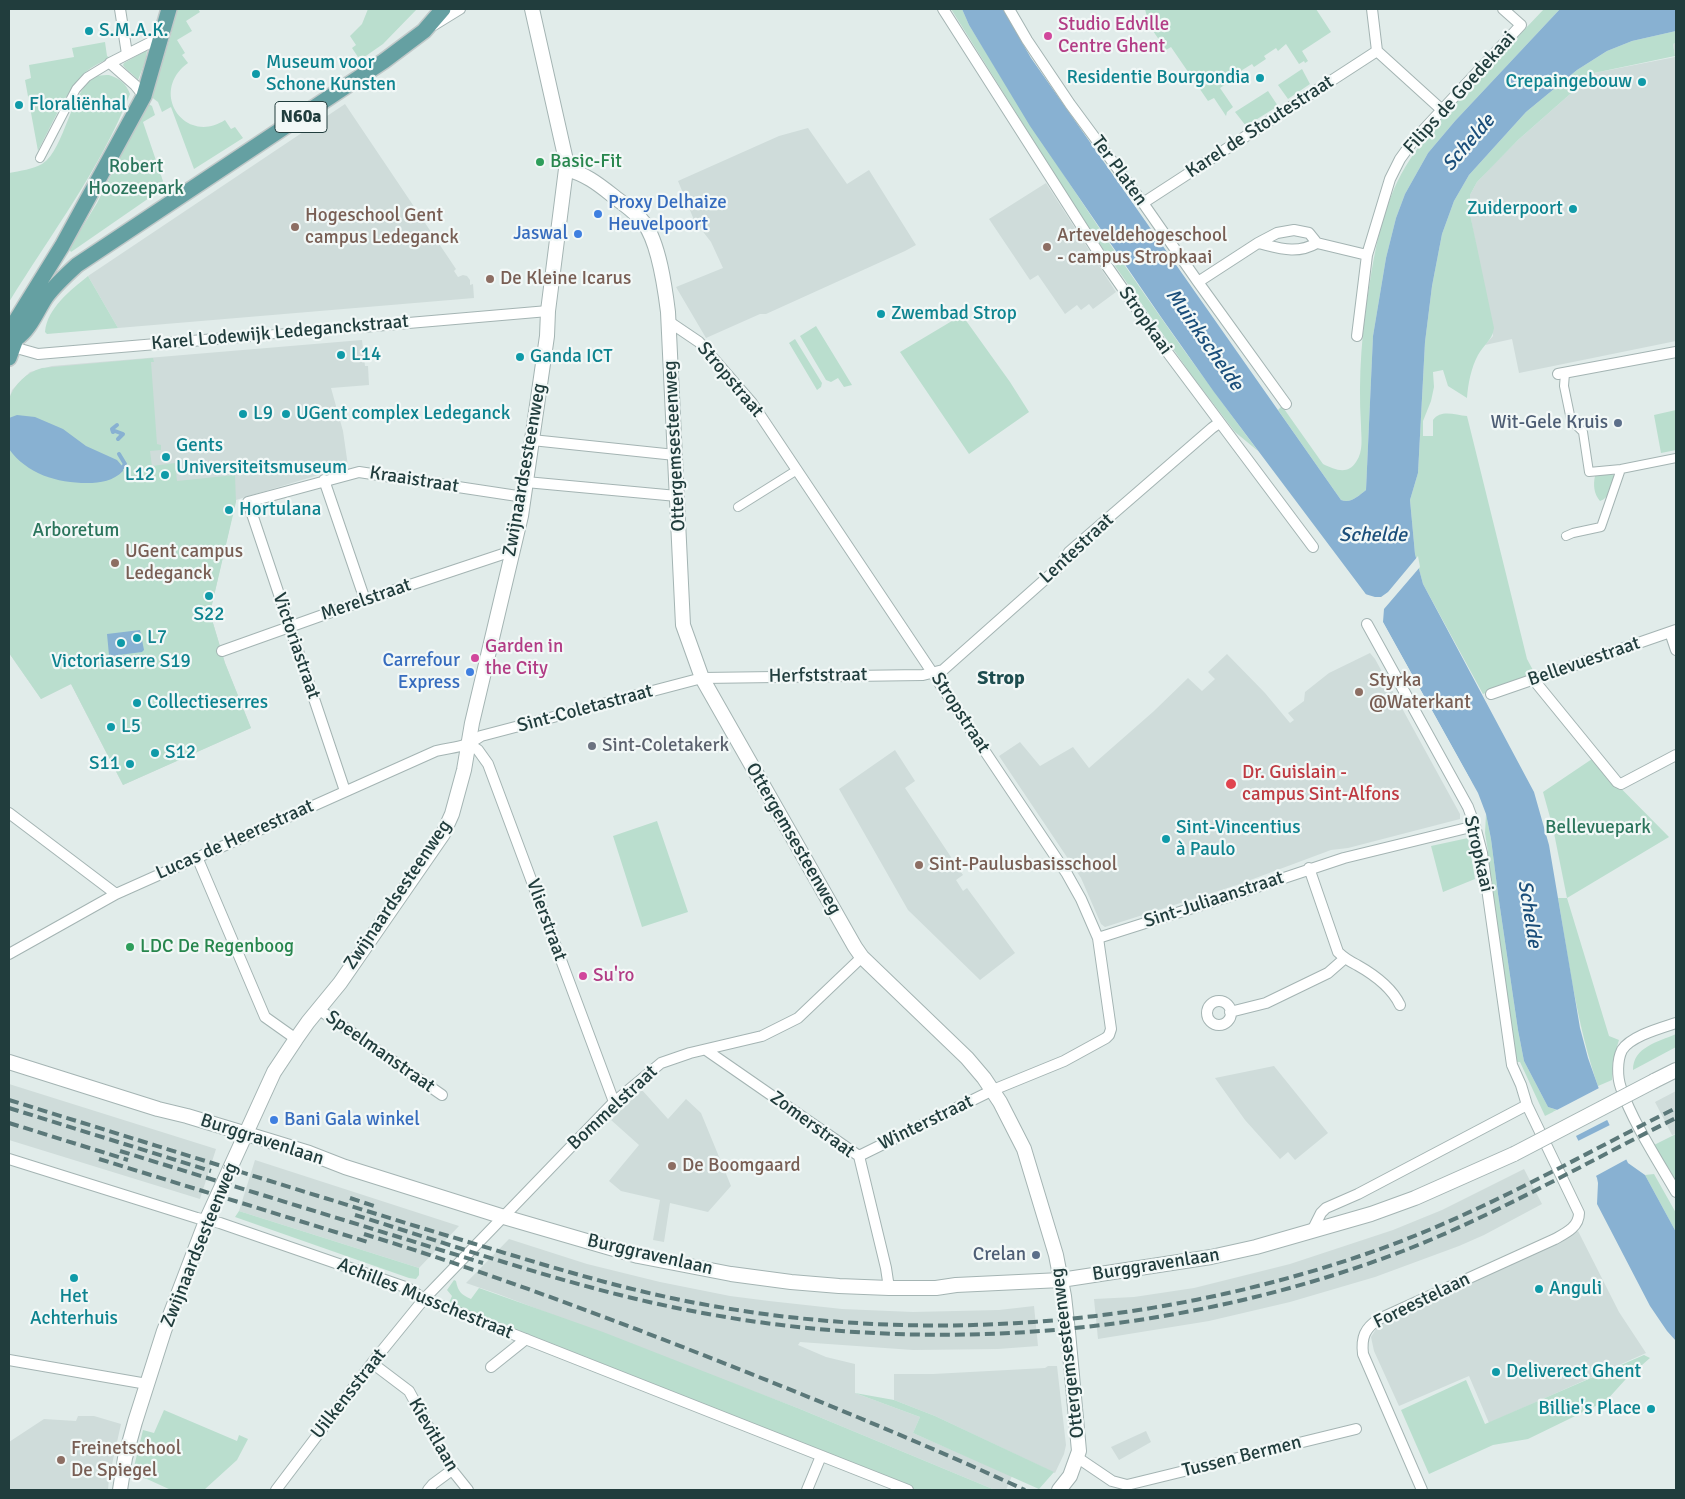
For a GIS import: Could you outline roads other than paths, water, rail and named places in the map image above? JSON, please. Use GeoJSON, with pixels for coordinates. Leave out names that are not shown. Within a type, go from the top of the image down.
{"type":"FeatureCollection","features":[{"type":"Feature","properties":{"kind":"main road"},"geometry":{"type":"LineString","coordinates":[[12,347],[15,322],[62,246],[144,96],[170,9]]}},
{"type":"Feature","properties":{"kind":"main road","name":"N60a"},"geometry":{"type":"LineString","coordinates":[[12,347],[26,332],[46,297],[76,265],[384,61],[424,31],[440,11]]}},
{"type":"Feature","properties":{"kind":"street"},"geometry":{"type":"LineString","coordinates":[[120,9],[128,54]]}},
{"type":"Feature","properties":{"kind":"street"},"geometry":{"type":"LineString","coordinates":[[424,31],[460,9]]}},
{"type":"Feature","properties":{"kind":"street","name":"Zwijnaardsesteenweg"},"geometry":{"type":"LineString","coordinates":[[120,1490],[125,1458],[164,1331],[206,1221],[274,1072],[318,1009],[340,983],[443,834],[456,802],[472,723],[524,497],[547,336],[548,311],[566,169],[565,156],[532,9]]}},
{"type":"Feature","properties":{"kind":"street","name":"Stropkaai"},"geometry":{"type":"LineString","coordinates":[[943,9],[1107,266],[1219,424],[1312,548]]}},
{"type":"Feature","properties":{"kind":"street","name":"Ter Platen"},"geometry":{"type":"LineString","coordinates":[[1009,9],[1027,40],[1070,104],[1286,404]]}},
{"type":"Feature","properties":{"kind":"street"},"geometry":{"type":"LineString","coordinates":[[1372,9],[1378,51],[1442,110]]}},
{"type":"Feature","properties":{"kind":"street","name":"Filips de Goedekaai"},"geometry":{"type":"LineString","coordinates":[[1357,336],[1367,255],[1390,179],[1400,159],[1414,141],[1521,25],[1503,9]]}},
{"type":"Feature","properties":{"kind":"street"},"geometry":{"type":"LineString","coordinates":[[40,158],[76,89],[87,78],[110,63],[163,36]]}},
{"type":"Feature","properties":{"kind":"street","name":"Karel de Stoutestraat"},"geometry":{"type":"LineString","coordinates":[[1143,203],[1378,51]]}},
{"type":"Feature","properties":{"kind":"street"},"geometry":{"type":"LineString","coordinates":[[110,63],[135,85],[144,96]]}},
{"type":"Feature","properties":{"kind":"street","name":"Ottergemsesteenweg"},"geometry":{"type":"LineString","coordinates":[[566,169],[589,177],[637,215],[650,233],[660,266],[665,286],[668,321],[683,625],[702,678],[810,871],[862,957],[967,1058],[992,1090],[1024,1149],[1062,1280],[1078,1427],[1078,1458],[1070,1476],[1059,1490]]}},
{"type":"Feature","properties":{"kind":"street"},"geometry":{"type":"LineString","coordinates":[[1198,282],[1258,243],[1278,233],[1294,230],[1309,233],[1317,243],[1367,255]]}},
{"type":"Feature","properties":{"kind":"street"},"geometry":{"type":"LineString","coordinates":[[1258,243],[1295,251],[1317,243]]}},
{"type":"Feature","properties":{"kind":"street","name":"Karel Lodewijk Ledeganckstraat"},"geometry":{"type":"LineString","coordinates":[[12,347],[38,354],[548,311]]}},
{"type":"Feature","properties":{"kind":"street","name":"Stropstraat"},"geometry":{"type":"LineString","coordinates":[[668,321],[699,342],[752,403],[1067,874],[1098,938],[1111,1029],[1109,1036],[1064,1061],[992,1090]]}},
{"type":"Feature","properties":{"kind":"street"},"geometry":{"type":"LineString","coordinates":[[1675,461],[1621,470],[1589,472],[1583,432],[1572,420],[1562,373],[1676,352]]}},
{"type":"Feature","properties":{"kind":"street","name":"Lentestraat"},"geometry":{"type":"LineString","coordinates":[[934,673],[942,670],[1059,567],[1069,552],[1212,428],[1219,424]]}},
{"type":"Feature","properties":{"kind":"street"},"geometry":{"type":"LineString","coordinates":[[532,440],[675,455]]}},
{"type":"Feature","properties":{"kind":"street"},"geometry":{"type":"LineString","coordinates":[[738,508],[797,470]]}},
{"type":"Feature","properties":{"kind":"street"},"geometry":{"type":"LineString","coordinates":[[1566,536],[1601,527],[1621,470]]}},
{"type":"Feature","properties":{"kind":"street","name":"Kraaistraat"},"geometry":{"type":"LineString","coordinates":[[248,502],[359,472],[524,497]]}},
{"type":"Feature","properties":{"kind":"street"},"geometry":{"type":"LineString","coordinates":[[324,480],[365,600]]}},
{"type":"Feature","properties":{"kind":"street"},"geometry":{"type":"LineString","coordinates":[[526,482],[677,496]]}},
{"type":"Feature","properties":{"kind":"street","name":"Victoriastraat"},"geometry":{"type":"LineString","coordinates":[[248,502],[345,791]]}},
{"type":"Feature","properties":{"kind":"street","name":"Merelstraat"},"geometry":{"type":"LineString","coordinates":[[222,651],[365,600],[512,551]]}},
{"type":"Feature","properties":{"kind":"street","name":"Stropkaai"},"geometry":{"type":"LineString","coordinates":[[1367,624],[1468,807],[1475,826],[1482,853],[1512,1065],[1527,1105],[1579,1213],[1579,1221]]}},
{"type":"Feature","properties":{"kind":"street"},"geometry":{"type":"LineString","coordinates":[[1673,631],[1676,650]]}},
{"type":"Feature","properties":{"kind":"street","name":"Bellevuestraat"},"geometry":{"type":"LineString","coordinates":[[1491,694],[1673,631]]}},
{"type":"Feature","properties":{"kind":"street","name":"Herfststraat"},"geometry":{"type":"LineString","coordinates":[[702,678],[913,675],[934,673]]}},
{"type":"Feature","properties":{"kind":"street","name":"Sint-Coletastraat"},"geometry":{"type":"LineString","coordinates":[[469,744],[481,736],[702,678]]}},
{"type":"Feature","properties":{"kind":"street"},"geometry":{"type":"LineString","coordinates":[[1534,679],[1617,782],[1621,784],[1676,755]]}},
{"type":"Feature","properties":{"kind":"street","name":"Lucas de Heerestraat"},"geometry":{"type":"LineString","coordinates":[[9,954],[116,894],[197,857],[436,751],[455,749],[469,744]]}},
{"type":"Feature","properties":{"kind":"street","name":"Vlierstraat"},"geometry":{"type":"LineString","coordinates":[[469,744],[478,750],[488,764],[614,1102]]}},
{"type":"Feature","properties":{"kind":"street"},"geometry":{"type":"LineString","coordinates":[[9,813],[116,894]]}},
{"type":"Feature","properties":{"kind":"street","name":"Sint-Juliaanstraat"},"geometry":{"type":"LineString","coordinates":[[1098,938],[1224,898],[1309,868],[1475,826]]}},
{"type":"Feature","properties":{"kind":"street"},"geometry":{"type":"LineString","coordinates":[[197,857],[265,1017],[296,1039]]}},
{"type":"Feature","properties":{"kind":"street"},"geometry":{"type":"LineString","coordinates":[[1309,868],[1338,952],[1344,959],[1358,966],[1391,990],[1400,1005]]}},
{"type":"Feature","properties":{"kind":"street","name":"Bommelstraat"},"geometry":{"type":"LineString","coordinates":[[424,1299],[614,1102],[661,1063],[762,1036],[798,1018],[862,957]]}},
{"type":"Feature","properties":{"kind":"street"},"geometry":{"type":"LineString","coordinates":[[1230,1012],[1266,1003],[1328,973],[1344,959]]}},
{"type":"Feature","properties":{"kind":"street","name":"Speelmanstraat"},"geometry":{"type":"LineString","coordinates":[[318,1009],[442,1095]]}},
{"type":"Feature","properties":{"kind":"street"},"geometry":{"type":"LineString","coordinates":[[1676,1023],[1657,1029],[1629,1043],[1623,1049],[1619,1058],[1619,1079],[1631,1111],[1676,1192]]}},
{"type":"Feature","properties":{"kind":"street","name":"Zomerstraat"},"geometry":{"type":"LineString","coordinates":[[706,1050],[859,1156],[886,1268],[889,1288]]}},
{"type":"Feature","properties":{"kind":"street","name":"Burggravenlaan"},"geometry":{"type":"LineString","coordinates":[[9,1062],[158,1109],[246,1133],[309,1153],[345,1167],[638,1256],[695,1268],[790,1282],[889,1288],[936,1288],[956,1285],[1062,1280],[1211,1257],[1256,1247],[1371,1214],[1415,1198],[1514,1154],[1676,1070]]}},
{"type":"Feature","properties":{"kind":"street","name":"Winterstraat"},"geometry":{"type":"LineString","coordinates":[[859,1156],[992,1090]]}},
{"type":"Feature","properties":{"kind":"street"},"geometry":{"type":"LineString","coordinates":[[1312,1231],[1321,1213],[1326,1208],[1358,1194],[1527,1105]]}},
{"type":"Feature","properties":{"kind":"street","name":"Achilles Musschestraat"},"geometry":{"type":"LineString","coordinates":[[9,1159],[206,1221],[220,1223],[408,1288],[424,1299],[908,1490]]}},
{"type":"Feature","properties":{"kind":"street","name":"Foreestelaan"},"geometry":{"type":"LineString","coordinates":[[1422,1490],[1363,1354],[1364,1332],[1379,1319],[1555,1240],[1572,1229],[1579,1221]]}},
{"type":"Feature","properties":{"kind":"street","name":"Uilkensstraat"},"geometry":{"type":"LineString","coordinates":[[276,1490],[372,1363],[424,1299]]}},
{"type":"Feature","properties":{"kind":"street","name":"Achilles Musschestraat"},"geometry":{"type":"LineString","coordinates":[[491,1367],[526,1339]]}},
{"type":"Feature","properties":{"kind":"street"},"geometry":{"type":"LineString","coordinates":[[9,1360],[147,1384]]}},
{"type":"Feature","properties":{"kind":"street","name":"Kievitlaan"},"geometry":{"type":"LineString","coordinates":[[372,1363],[409,1392],[452,1470],[468,1490]]}},
{"type":"Feature","properties":{"kind":"street","name":"Tussen Bermen"},"geometry":{"type":"LineString","coordinates":[[1078,1458],[1112,1480],[1129,1487],[1356,1429]]}},
{"type":"Feature","properties":{"kind":"street"},"geometry":{"type":"LineString","coordinates":[[807,1490],[821,1456]]}},
{"type":"Feature","properties":{"kind":"street"},"geometry":{"type":"LineString","coordinates":[[428,1490],[452,1470]]}},
{"type":"Feature","properties":{"kind":"water","name":"Schelde"},"geometry":{"type":"Polygon","coordinates":[[[962,9],[1003,9],[1031,58],[1341,500],[1348,501],[1366,490],[1373,336],[1386,258],[1396,218],[1405,194],[1428,153],[1455,121],[1560,9],[1676,9],[1676,31],[1632,41],[1607,51],[1577,70],[1526,112],[1469,175],[1454,201],[1442,234],[1432,286],[1425,342],[1418,473],[1410,500],[1415,554],[1423,584],[1534,792],[1549,845],[1580,1028],[1599,1089],[1597,1099],[1628,1163],[1645,1175],[1676,1232],[1676,1341],[1650,1306],[1597,1204],[1597,1178],[1564,1112],[1548,1107],[1524,1061],[1491,839],[1486,814],[1478,793],[1371,601],[1214,392],[1161,317],[1030,126],[969,25],[962,9]]]}},
{"type":"Feature","properties":{"kind":"water"},"geometry":{"type":"Polygon","coordinates":[[[17,415],[35,417],[63,429],[86,446],[117,460],[123,467],[123,471],[106,481],[76,483],[54,479],[34,471],[16,458],[9,449],[9,418],[17,415]]]}},
{"type":"Feature","properties":{"kind":"water"},"geometry":{"type":"Polygon","coordinates":[[[140,630],[144,650],[142,652],[109,655],[107,634],[140,630]]]}},
{"type":"Feature","properties":{"kind":"waterway"},"geometry":{"type":"LineString","coordinates":[[117,425],[112,429],[113,432],[123,434],[118,439]]}},
{"type":"Feature","properties":{"kind":"waterway"},"geometry":{"type":"LineString","coordinates":[[119,454],[125,464],[123,467]]}},
{"type":"Feature","properties":{"kind":"railway"},"geometry":{"type":"LineString","coordinates":[[9,1100],[435,1232],[608,1283],[713,1306],[794,1318],[876,1324],[958,1325],[1040,1322],[1121,1313],[1202,1299],[1282,1280],[1360,1256],[1442,1225],[1521,1188],[1676,1108]]}},
{"type":"Feature","properties":{"kind":"railway"},"geometry":{"type":"LineString","coordinates":[[9,1108],[211,1171]]}},
{"type":"Feature","properties":{"kind":"railway"},"geometry":{"type":"LineString","coordinates":[[355,1215],[561,1279],[603,1291],[687,1310],[777,1324],[867,1333],[958,1335],[1049,1330],[1140,1320],[1229,1303],[1317,1280],[1403,1251],[1438,1237],[1541,1188],[1676,1118]]}},
{"type":"Feature","properties":{"kind":"railway"},"geometry":{"type":"LineString","coordinates":[[9,1123],[128,1160]]}},
{"type":"Feature","properties":{"kind":"railway"},"geometry":{"type":"LineString","coordinates":[[120,1151],[483,1263]]}},
{"type":"Feature","properties":{"kind":"railway"},"geometry":{"type":"LineString","coordinates":[[99,1159],[371,1243]]}},
{"type":"Feature","properties":{"kind":"railway"},"geometry":{"type":"LineString","coordinates":[[350,1198],[374,1206]]}},
{"type":"Feature","properties":{"kind":"railway"},"geometry":{"type":"LineString","coordinates":[[364,1234],[490,1276],[657,1337],[863,1419],[1025,1490]]}},
{"type":"Feature","properties":{"kind":"place","name":"S.M.A.K."},"geometry":{"type":"Point","coordinates":[89,31]}},
{"type":"Feature","properties":{"kind":"place","name":"Studio Edville Centre Ghent"},"geometry":{"type":"Point","coordinates":[1048,36]}},
{"type":"Feature","properties":{"kind":"place","name":"Museum voor Schone Kunsten"},"geometry":{"type":"Point","coordinates":[256,74]}},
{"type":"Feature","properties":{"kind":"place","name":"Residentie Bourgondia"},"geometry":{"type":"Point","coordinates":[1260,78]}},
{"type":"Feature","properties":{"kind":"place","name":"Crepaingebouw"},"geometry":{"type":"Point","coordinates":[1642,82]}},
{"type":"Feature","properties":{"kind":"place","name":"Floraliënhal"},"geometry":{"type":"Point","coordinates":[19,105]}},
{"type":"Feature","properties":{"kind":"place","name":"Basic-Fit"},"geometry":{"type":"Point","coordinates":[540,162]}},
{"type":"Feature","properties":{"kind":"place","name":"Zuiderpoort"},"geometry":{"type":"Point","coordinates":[1573,209]}},
{"type":"Feature","properties":{"kind":"place","name":"Proxy Delhaize Heuvelpoort"},"geometry":{"type":"Point","coordinates":[598,214]}},
{"type":"Feature","properties":{"kind":"place","name":"Hogeschool Gent campus Ledeganck"},"geometry":{"type":"Point","coordinates":[295,227]}},
{"type":"Feature","properties":{"kind":"place","name":"Jaswal"},"geometry":{"type":"Point","coordinates":[578,234]}},
{"type":"Feature","properties":{"kind":"place","name":"Arteveldehogeschool - campus Stropkaai"},"geometry":{"type":"Point","coordinates":[1047,247]}},
{"type":"Feature","properties":{"kind":"place","name":"De Kleine Icarus"},"geometry":{"type":"Point","coordinates":[490,279]}},
{"type":"Feature","properties":{"kind":"place","name":"Zwembad Strop"},"geometry":{"type":"Point","coordinates":[881,314]}},
{"type":"Feature","properties":{"kind":"place","name":"L14"},"geometry":{"type":"Point","coordinates":[341,355]}},
{"type":"Feature","properties":{"kind":"place","name":"Ganda ICT"},"geometry":{"type":"Point","coordinates":[520,357]}},
{"type":"Feature","properties":{"kind":"place","name":"L9"},"geometry":{"type":"Point","coordinates":[243,414]}},
{"type":"Feature","properties":{"kind":"place","name":"UGent complex Ledeganck"},"geometry":{"type":"Point","coordinates":[286,414]}},
{"type":"Feature","properties":{"kind":"place","name":"Wit-Gele Kruis"},"geometry":{"type":"Point","coordinates":[1618,423]}},
{"type":"Feature","properties":{"kind":"place","name":"Gents Universiteitsmuseum"},"geometry":{"type":"Point","coordinates":[166,457]}},
{"type":"Feature","properties":{"kind":"place","name":"L12"},"geometry":{"type":"Point","coordinates":[165,475]}},
{"type":"Feature","properties":{"kind":"place","name":"Hortulana"},"geometry":{"type":"Point","coordinates":[229,510]}},
{"type":"Feature","properties":{"kind":"place","name":"UGent campus Ledeganck"},"geometry":{"type":"Point","coordinates":[115,563]}},
{"type":"Feature","properties":{"kind":"place","name":"S22"},"geometry":{"type":"Point","coordinates":[209,596]}},
{"type":"Feature","properties":{"kind":"place","name":"L7"},"geometry":{"type":"Point","coordinates":[137,638]}},
{"type":"Feature","properties":{"kind":"place","name":"Victoriaserre S19"},"geometry":{"type":"Point","coordinates":[121,643]}},
{"type":"Feature","properties":{"kind":"place","name":"Garden in the City"},"geometry":{"type":"Point","coordinates":[475,658]}},
{"type":"Feature","properties":{"kind":"place","name":"Carrefour Express"},"geometry":{"type":"Point","coordinates":[470,672]}},
{"type":"Feature","properties":{"kind":"place","name":"Styrka @Waterkant"},"geometry":{"type":"Point","coordinates":[1359,692]}},
{"type":"Feature","properties":{"kind":"place","name":"Collectieserres"},"geometry":{"type":"Point","coordinates":[137,703]}},
{"type":"Feature","properties":{"kind":"place","name":"L5"},"geometry":{"type":"Point","coordinates":[111,727]}},
{"type":"Feature","properties":{"kind":"place","name":"Sint-Coletakerk"},"geometry":{"type":"Point","coordinates":[592,746]}},
{"type":"Feature","properties":{"kind":"place","name":"S12"},"geometry":{"type":"Point","coordinates":[155,753]}},
{"type":"Feature","properties":{"kind":"place","name":"S11"},"geometry":{"type":"Point","coordinates":[130,764]}},
{"type":"Feature","properties":{"kind":"place","name":"Dr. Guislain - campus Sint-Alfons"},"geometry":{"type":"Point","coordinates":[1231,784]}},
{"type":"Feature","properties":{"kind":"place","name":"Sint-Vincentius à Paulo"},"geometry":{"type":"Point","coordinates":[1166,839]}},
{"type":"Feature","properties":{"kind":"place","name":"Sint-Paulusbasisschool"},"geometry":{"type":"Point","coordinates":[919,865]}},
{"type":"Feature","properties":{"kind":"place","name":"LDC De Regenboog"},"geometry":{"type":"Point","coordinates":[130,947]}},
{"type":"Feature","properties":{"kind":"place","name":"Su'ro"},"geometry":{"type":"Point","coordinates":[583,976]}},
{"type":"Feature","properties":{"kind":"place","name":"Bani Gala winkel"},"geometry":{"type":"Point","coordinates":[274,1120]}},
{"type":"Feature","properties":{"kind":"place","name":"De Boomgaard"},"geometry":{"type":"Point","coordinates":[672,1166]}},
{"type":"Feature","properties":{"kind":"place","name":"Crelan"},"geometry":{"type":"Point","coordinates":[1036,1255]}},
{"type":"Feature","properties":{"kind":"place","name":"Het Achterhuis"},"geometry":{"type":"Point","coordinates":[74,1278]}},
{"type":"Feature","properties":{"kind":"place","name":"Anguli"},"geometry":{"type":"Point","coordinates":[1539,1289]}},
{"type":"Feature","properties":{"kind":"place","name":"Deliverect Ghent"},"geometry":{"type":"Point","coordinates":[1496,1372]}},
{"type":"Feature","properties":{"kind":"place","name":"Billie's Place"},"geometry":{"type":"Point","coordinates":[1651,1409]}},
{"type":"Feature","properties":{"kind":"place","name":"Freinetschool De Spiegel"},"geometry":{"type":"Point","coordinates":[61,1460]}},
{"type":"Feature","properties":{"kind":"district","name":"Strop"},"geometry":{"type":"Point","coordinates":[1001,679]}},
{"type":"Feature","properties":{"kind":"park label","name":"Robert Hoozeepark"},"geometry":{"type":"Point","coordinates":[136,178]}},
{"type":"Feature","properties":{"kind":"park label","name":"Arboretum"},"geometry":{"type":"Point","coordinates":[76,531]}},
{"type":"Feature","properties":{"kind":"park label","name":"Bellevuepark"},"geometry":{"type":"Point","coordinates":[1598,828]}},
{"type":"Feature","properties":{"kind":"water label","name":"Muinkschelde"},"geometry":{"type":"Point","coordinates":[1204,340]}}]}
